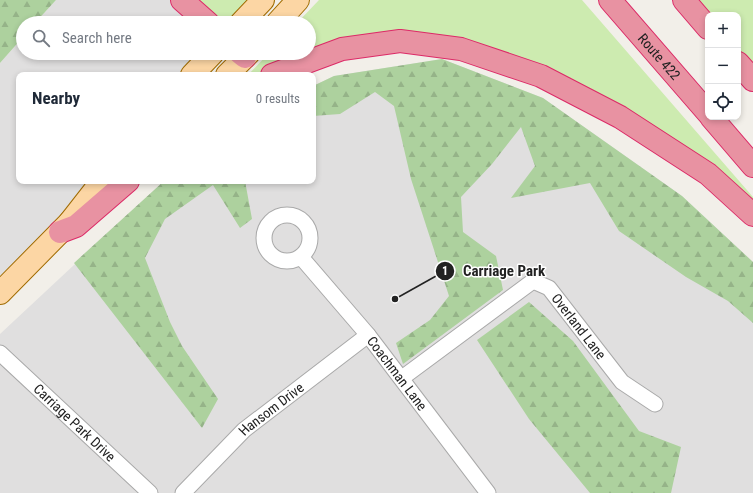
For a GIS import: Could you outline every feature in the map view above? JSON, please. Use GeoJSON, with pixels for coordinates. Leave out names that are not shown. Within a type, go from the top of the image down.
{"type":"FeatureCollection","features":[{"type":"Feature","properties":{"kind":"highway"},"geometry":{"type":"LineString","coordinates":[[182,0],[200,16]]}},
{"type":"Feature","properties":{"kind":"highway","name":"Route 422"},"geometry":{"type":"LineString","coordinates":[[610,0],[705,111]]}},
{"type":"Feature","properties":{"kind":"highway"},"geometry":{"type":"LineString","coordinates":[[684,0],[705,24]]}},
{"type":"Feature","properties":{"kind":"highway"},"geometry":{"type":"LineString","coordinates":[[316,59],[342,49],[400,41],[461,49],[541,76],[620,117],[708,174],[753,215]]}},
{"type":"Feature","properties":{"kind":"highway"},"geometry":{"type":"LineString","coordinates":[[280,72],[312,60]]}},
{"type":"Feature","properties":{"kind":"highway"},"geometry":{"type":"LineString","coordinates":[[741,66],[753,80]]}},
{"type":"Feature","properties":{"kind":"highway"},"geometry":{"type":"LineString","coordinates":[[714,120],[753,166]]}},
{"type":"Feature","properties":{"kind":"highway"},"geometry":{"type":"LineString","coordinates":[[65,227],[76,226],[125,184]]}},
{"type":"Feature","properties":{"kind":"main road"},"geometry":{"type":"LineString","coordinates":[[248,16],[263,0]]}},
{"type":"Feature","properties":{"kind":"main road"},"geometry":{"type":"LineString","coordinates":[[283,16],[298,0]]}},
{"type":"Feature","properties":{"kind":"main road"},"geometry":{"type":"LineString","coordinates":[[195,72],[206,60]]}},
{"type":"Feature","properties":{"kind":"main road"},"geometry":{"type":"LineString","coordinates":[[230,72],[240,60]]}},
{"type":"Feature","properties":{"kind":"main road"},"geometry":{"type":"LineString","coordinates":[[65,227],[100,184]]}},
{"type":"Feature","properties":{"kind":"main road"},"geometry":{"type":"LineString","coordinates":[[0,293],[65,227],[113,184]]}},
{"type":"Feature","properties":{"kind":"street","name":"Coachman Lane"},"geometry":{"type":"LineString","coordinates":[[301,257],[368,335],[488,493]]}},
{"type":"Feature","properties":{"kind":"street","name":"Overland Lane"},"geometry":{"type":"LineString","coordinates":[[402,378],[533,281],[549,288],[622,382],[655,404]]}},
{"type":"Feature","properties":{"kind":"street","name":"Hansom Drive"},"geometry":{"type":"LineString","coordinates":[[183,493],[244,430],[368,335]]}},
{"type":"Feature","properties":{"kind":"street","name":"Carriage Park Drive"},"geometry":{"type":"LineString","coordinates":[[0,352],[150,493]]}},
{"type":"Feature","properties":{"kind":"shaded area"},"geometry":{"type":"Polygon","coordinates":[[[56,0],[182,0],[200,16],[41,16],[56,0]]]}},
{"type":"Feature","properties":{"kind":"shaded area"},"geometry":{"type":"Polygon","coordinates":[[[16,45],[16,60],[206,60],[195,72],[16,72],[16,184],[99,184],[0,293],[0,63],[16,45]]]}},
{"type":"Feature","properties":{"kind":"shaded area"},"geometry":{"type":"Polygon","coordinates":[[[442,59],[543,98],[682,196],[753,262],[753,493],[0,493],[0,334],[161,184],[316,184],[316,85],[334,76],[442,59]]]}},
{"type":"Feature","properties":{"kind":"green space"},"geometry":{"type":"Polygon","coordinates":[[[0,0],[56,0],[41,16],[16,16],[16,45],[0,63],[0,0]]]}},
{"type":"Feature","properties":{"kind":"green space"},"geometry":{"type":"Polygon","coordinates":[[[190,0],[249,0],[234,16],[207,16],[190,0]]]}},
{"type":"Feature","properties":{"kind":"green space"},"geometry":{"type":"Polygon","coordinates":[[[319,0],[582,0],[753,197],[753,207],[638,117],[419,36],[279,72],[251,72],[262,60],[316,60],[316,16],[304,16],[319,0]]]}},
{"type":"Feature","properties":{"kind":"green space"},"geometry":{"type":"Polygon","coordinates":[[[697,0],[753,0],[753,66],[741,52],[741,12],[707,12],[697,0]]]}},
{"type":"Feature","properties":{"kind":"green space"},"geometry":{"type":"Polygon","coordinates":[[[442,59],[543,98],[682,196],[753,262],[753,323],[728,301],[686,277],[619,231],[590,183],[511,198],[535,166],[521,127],[492,164],[461,197],[463,232],[496,256],[503,290],[403,364],[396,343],[430,320],[449,296],[411,179],[394,106],[375,92],[340,114],[316,116],[316,85],[334,76],[442,59]]]}},
{"type":"Feature","properties":{"kind":"green space"},"geometry":{"type":"Polygon","coordinates":[[[161,184],[246,184],[252,219],[240,228],[213,185],[165,219],[145,258],[170,322],[182,346],[218,399],[202,428],[74,263],[161,184]]]}},
{"type":"Feature","properties":{"kind":"green space"},"geometry":{"type":"Polygon","coordinates":[[[529,302],[573,341],[639,431],[681,447],[671,493],[590,493],[529,419],[477,340],[529,302]]]}},
{"type":"Feature","properties":{"kind":"place","name":"Carriage Park"},"geometry":{"type":"Point","coordinates":[395,299]}}]}
